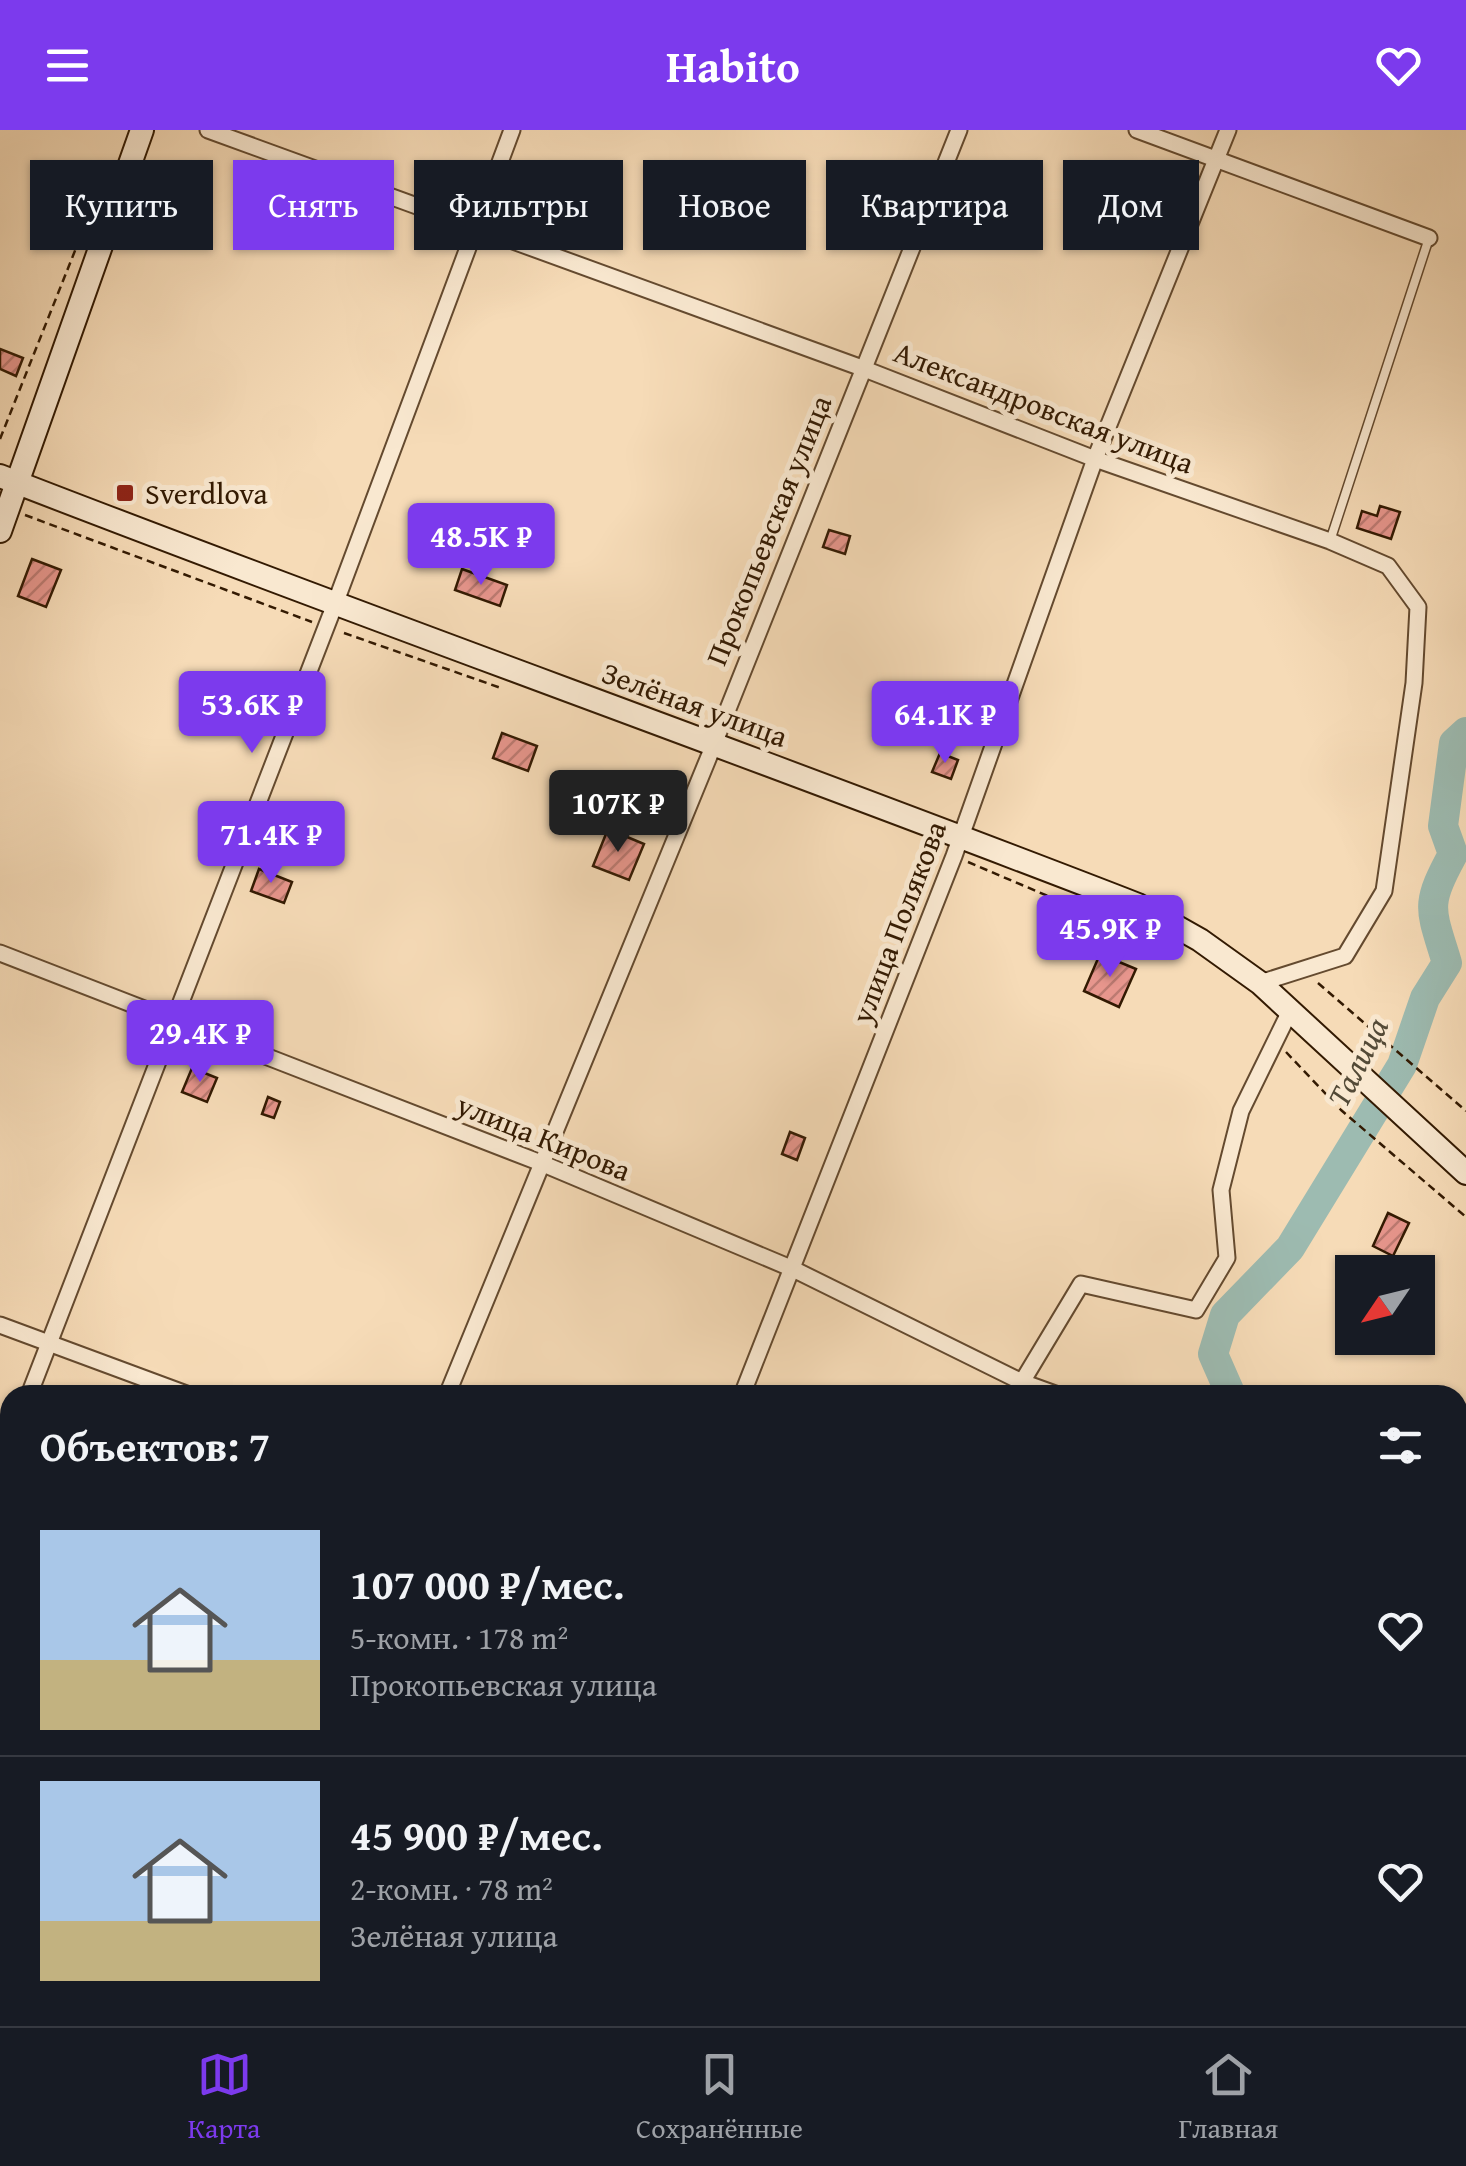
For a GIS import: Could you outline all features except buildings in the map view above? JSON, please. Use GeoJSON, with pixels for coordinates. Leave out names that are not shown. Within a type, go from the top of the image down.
{"type":"FeatureCollection","features":[{"type":"Feature","properties":{"kind":"main road"},"geometry":{"type":"LineString","coordinates":[[0,532],[8,478],[142,130]]}},
{"type":"Feature","properties":{"kind":"main road","name":"Зелёная улица"},"geometry":{"type":"LineString","coordinates":[[8,478],[1138,905],[1200,940],[1260,983],[1466,1173]]}},
{"type":"Feature","properties":{"kind":"street","name":"Александровская улица"},"geometry":{"type":"LineString","coordinates":[[208,130],[414,203]]}},
{"type":"Feature","properties":{"kind":"street"},"geometry":{"type":"LineString","coordinates":[[501,160],[512,130]]}},
{"type":"Feature","properties":{"kind":"street","name":"Прокопьевская улица"},"geometry":{"type":"LineString","coordinates":[[451,1385],[960,130]]}},
{"type":"Feature","properties":{"kind":"street"},"geometry":{"type":"LineString","coordinates":[[1137,130],[1429,238]]}},
{"type":"Feature","properties":{"kind":"street","name":"улица Полякова"},"geometry":{"type":"LineString","coordinates":[[746,1385],[961,836],[1095,459],[1228,130]]}},
{"type":"Feature","properties":{"kind":"street"},"geometry":{"type":"LineString","coordinates":[[33,1385],[469,250]]}},
{"type":"Feature","properties":{"kind":"street","name":"Александровская улица"},"geometry":{"type":"LineString","coordinates":[[543,250],[1095,459],[1330,541],[1388,566],[1418,607],[1414,683],[1384,892],[1345,956],[1260,983]]}},
{"type":"Feature","properties":{"kind":"street","name":"улица Кирова"},"geometry":{"type":"LineString","coordinates":[[0,953],[541,1163],[792,1269],[1030,1385]]}},
{"type":"Feature","properties":{"kind":"street"},"geometry":{"type":"LineString","coordinates":[[1022,1382],[1080,1284],[1196,1310],[1228,1258],[1220,1190],[1241,1111],[1290,1010]]}},
{"type":"Feature","properties":{"kind":"street"},"geometry":{"type":"LineString","coordinates":[[0,1325],[161,1385]]}},
{"type":"Feature","properties":{"kind":"lane"},"geometry":{"type":"LineString","coordinates":[[1330,541],[1429,238]]}},
{"type":"Feature","properties":{"kind":"path"},"geometry":{"type":"LineString","coordinates":[[0,438],[76,250]]}},
{"type":"Feature","properties":{"kind":"path"},"geometry":{"type":"LineString","coordinates":[[1301,970],[1466,1111]]}},
{"type":"Feature","properties":{"kind":"path"},"geometry":{"type":"LineString","coordinates":[[1341,1110],[1466,1216]]}},
{"type":"Feature","properties":{"kind":"waterway","name":"Талица"},"geometry":{"type":"LineString","coordinates":[[1227,1385],[1213,1354],[1225,1315],[1290,1248],[1402,1065],[1425,998],[1447,963],[1433,907],[1438,885],[1453,854],[1443,826],[1454,743],[1466,732]]}},
{"type":"Feature","properties":{"kind":"place","name":"Sverdlova"},"geometry":{"type":"Point","coordinates":[125,493]}}]}
